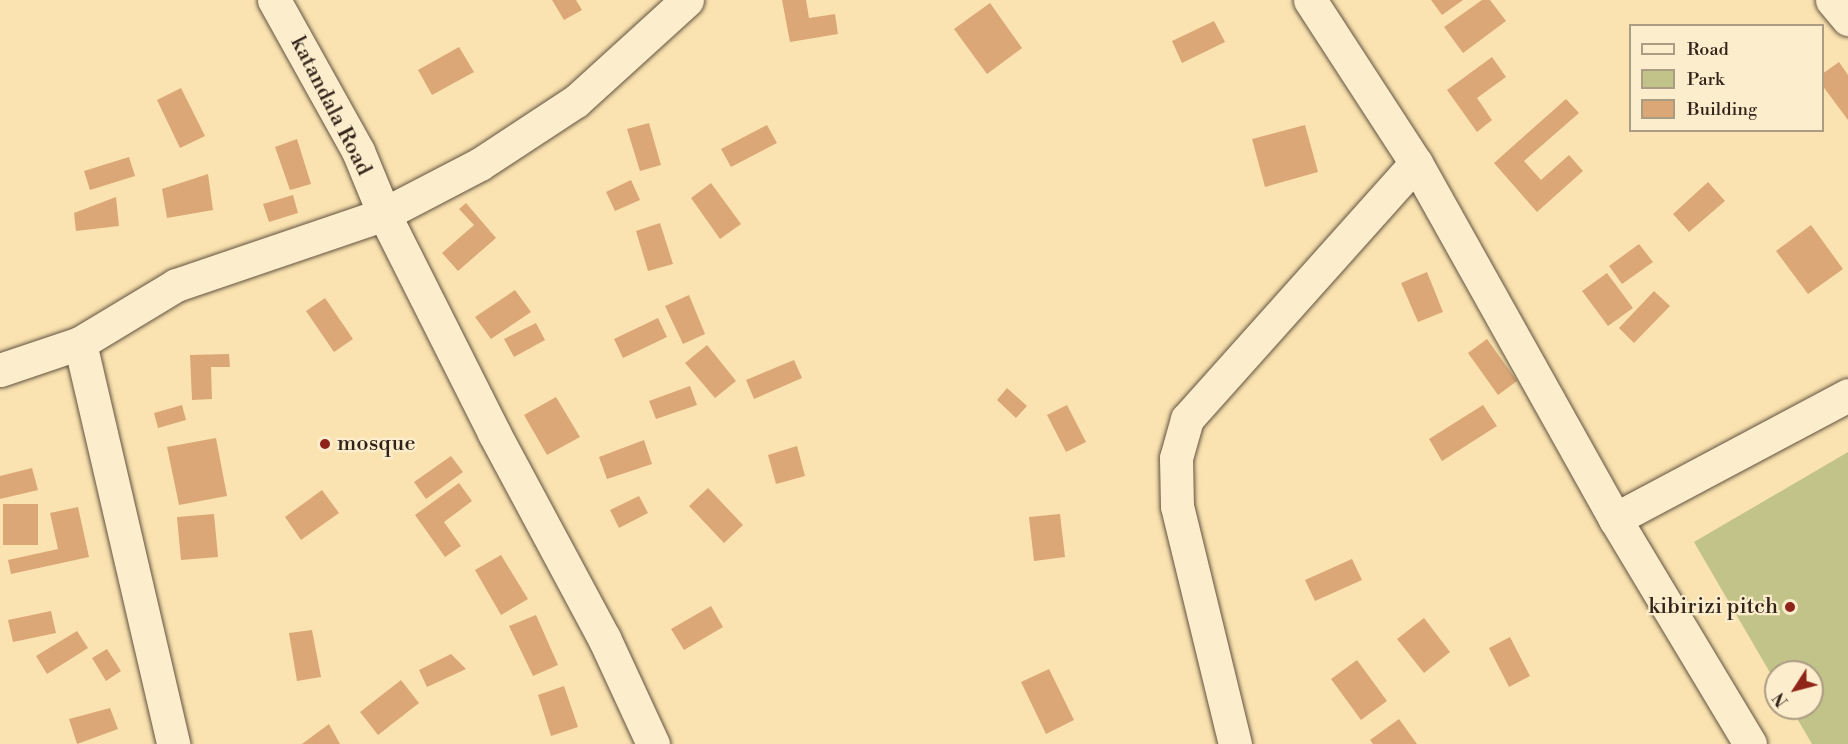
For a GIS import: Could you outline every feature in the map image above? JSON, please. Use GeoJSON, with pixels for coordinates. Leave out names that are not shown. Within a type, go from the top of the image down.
{"type":"FeatureCollection","features":[{"type":"Feature","properties":{"kind":"street","name":"katandala Road"},"geometry":{"type":"LineString","coordinates":[[274,0],[358,151],[384,214],[494,434],[604,638],[653,744]]}},
{"type":"Feature","properties":{"kind":"street"},"geometry":{"type":"LineString","coordinates":[[0,370],[80,343],[176,285],[384,214],[480,164],[576,100],[687,0]]}},
{"type":"Feature","properties":{"kind":"street"},"geometry":{"type":"LineString","coordinates":[[1310,0],[1416,163],[1615,519],[1750,744]]}},
{"type":"Feature","properties":{"kind":"street"},"geometry":{"type":"LineString","coordinates":[[1832,0],[1848,19]]}},
{"type":"Feature","properties":{"kind":"street"},"geometry":{"type":"LineString","coordinates":[[1235,744],[1177,507],[1176,458],[1187,419],[1416,163]]}},
{"type":"Feature","properties":{"kind":"street"},"geometry":{"type":"LineString","coordinates":[[80,343],[173,744]]}},
{"type":"Feature","properties":{"kind":"street"},"geometry":{"type":"LineString","coordinates":[[1615,519],[1848,395]]}},
{"type":"Feature","properties":{"kind":"green space","name":"kibirizi pitch"},"geometry":{"type":"Polygon","coordinates":[[[1848,452],[1848,744],[1812,744],[1798,720],[1824,720],[1824,660],[1764,660],[1764,662],[1694,542],[1848,452]]]}},
{"type":"Feature","properties":{"kind":"building"},"geometry":{"type":"Polygon","coordinates":[[[552,0],[576,0],[582,10],[564,20],[552,0]]]}},
{"type":"Feature","properties":{"kind":"building"},"geometry":{"type":"Polygon","coordinates":[[[782,0],[806,0],[809,18],[835,14],[838,34],[790,42],[782,0]]]}},
{"type":"Feature","properties":{"kind":"building"},"geometry":{"type":"Polygon","coordinates":[[[1431,0],[1463,0],[1442,15],[1431,0]]]}},
{"type":"Feature","properties":{"kind":"building"},"geometry":{"type":"Polygon","coordinates":[[[1482,0],[1490,0],[1506,21],[1463,53],[1444,27],[1482,0]]]}},
{"type":"Feature","properties":{"kind":"building"},"geometry":{"type":"Polygon","coordinates":[[[990,3],[1022,48],[987,74],[954,29],[990,3]]]}},
{"type":"Feature","properties":{"kind":"building"},"geometry":{"type":"Polygon","coordinates":[[[1214,21],[1225,42],[1182,63],[1172,41],[1214,21]]]}},
{"type":"Feature","properties":{"kind":"building"},"geometry":{"type":"Polygon","coordinates":[[[459,47],[474,72],[432,95],[418,70],[459,47]]]}},
{"type":"Feature","properties":{"kind":"building"},"geometry":{"type":"Polygon","coordinates":[[[1492,57],[1506,77],[1477,98],[1492,120],[1477,132],[1447,90],[1492,57]]]}},
{"type":"Feature","properties":{"kind":"building"},"geometry":{"type":"Polygon","coordinates":[[[1839,62],[1848,75],[1848,120],[1824,88],[1824,73],[1839,62]]]}},
{"type":"Feature","properties":{"kind":"building"},"geometry":{"type":"Polygon","coordinates":[[[181,88],[205,136],[180,148],[157,100],[181,88]]]}},
{"type":"Feature","properties":{"kind":"building"},"geometry":{"type":"Polygon","coordinates":[[[1566,99],[1579,113],[1524,161],[1541,180],[1569,155],[1583,171],[1537,212],[1494,163],[1566,99]]]}},
{"type":"Feature","properties":{"kind":"building"},"geometry":{"type":"Polygon","coordinates":[[[649,123],[661,165],[640,171],[627,129],[649,123]]]}},
{"type":"Feature","properties":{"kind":"building"},"geometry":{"type":"Polygon","coordinates":[[[767,125],[777,143],[731,167],[721,149],[767,125]]]}},
{"type":"Feature","properties":{"kind":"building"},"geometry":{"type":"Polygon","coordinates":[[[1305,125],[1318,172],[1265,187],[1252,139],[1305,125]]]}},
{"type":"Feature","properties":{"kind":"building"},"geometry":{"type":"Polygon","coordinates":[[[297,139],[311,184],[290,190],[275,147],[297,139]]]}},
{"type":"Feature","properties":{"kind":"building"},"geometry":{"type":"Polygon","coordinates":[[[129,157],[135,176],[90,190],[84,171],[129,157]]]}},
{"type":"Feature","properties":{"kind":"building"},"geometry":{"type":"Polygon","coordinates":[[[208,174],[213,210],[167,218],[162,189],[208,174]]]}},
{"type":"Feature","properties":{"kind":"building"},"geometry":{"type":"Polygon","coordinates":[[[631,180],[640,200],[615,211],[606,192],[631,180]]]}},
{"type":"Feature","properties":{"kind":"building"},"geometry":{"type":"Polygon","coordinates":[[[1708,182],[1725,201],[1689,232],[1673,214],[1708,182]]]}},
{"type":"Feature","properties":{"kind":"building"},"geometry":{"type":"Polygon","coordinates":[[[711,183],[741,224],[720,239],[691,198],[711,183]]]}},
{"type":"Feature","properties":{"kind":"building"},"geometry":{"type":"Polygon","coordinates":[[[293,195],[298,213],[269,222],[263,204],[293,195]]]}},
{"type":"Feature","properties":{"kind":"building"},"geometry":{"type":"Polygon","coordinates":[[[116,197],[119,226],[76,231],[74,213],[116,197]]]}},
{"type":"Feature","properties":{"kind":"building"},"geometry":{"type":"Polygon","coordinates":[[[466,203],[496,238],[458,271],[442,253],[474,225],[459,209],[466,203]]]}},
{"type":"Feature","properties":{"kind":"building"},"geometry":{"type":"Polygon","coordinates":[[[660,223],[673,264],[648,271],[636,231],[660,223]]]}},
{"type":"Feature","properties":{"kind":"building"},"geometry":{"type":"Polygon","coordinates":[[[1811,225],[1843,269],[1808,294],[1776,251],[1811,225]]]}},
{"type":"Feature","properties":{"kind":"building"},"geometry":{"type":"Polygon","coordinates":[[[1639,244],[1653,262],[1622,284],[1609,266],[1639,244]]]}},
{"type":"Feature","properties":{"kind":"building"},"geometry":{"type":"Polygon","coordinates":[[[1427,272],[1443,312],[1418,322],[1401,283],[1427,272]]]}},
{"type":"Feature","properties":{"kind":"building"},"geometry":{"type":"Polygon","coordinates":[[[1607,273],[1633,308],[1608,326],[1582,291],[1607,273]]]}},
{"type":"Feature","properties":{"kind":"building"},"geometry":{"type":"Polygon","coordinates":[[[515,290],[531,312],[491,339],[475,317],[515,290]]]}},
{"type":"Feature","properties":{"kind":"building"},"geometry":{"type":"Polygon","coordinates":[[[1654,291],[1670,306],[1634,343],[1619,328],[1654,291]]]}},
{"type":"Feature","properties":{"kind":"building"},"geometry":{"type":"Polygon","coordinates":[[[689,295],[705,334],[683,344],[665,306],[689,295]]]}},
{"type":"Feature","properties":{"kind":"building"},"geometry":{"type":"Polygon","coordinates":[[[325,298],[353,339],[334,352],[306,311],[325,298]]]}},
{"type":"Feature","properties":{"kind":"building"},"geometry":{"type":"Polygon","coordinates":[[[658,318],[667,337],[623,358],[614,339],[658,318]]]}},
{"type":"Feature","properties":{"kind":"building"},"geometry":{"type":"Polygon","coordinates":[[[536,323],[545,340],[514,357],[504,339],[536,323]]]}},
{"type":"Feature","properties":{"kind":"building"},"geometry":{"type":"Polygon","coordinates":[[[1487,339],[1517,381],[1498,395],[1468,353],[1487,339]]]}},
{"type":"Feature","properties":{"kind":"building"},"geometry":{"type":"Polygon","coordinates":[[[707,345],[736,381],[715,398],[685,363],[707,345]]]}},
{"type":"Feature","properties":{"kind":"building"},"geometry":{"type":"Polygon","coordinates":[[[229,354],[230,367],[211,367],[212,399],[192,400],[190,355],[229,354]]]}},
{"type":"Feature","properties":{"kind":"building"},"geometry":{"type":"Polygon","coordinates":[[[794,360],[802,378],[754,399],[746,380],[794,360]]]}},
{"type":"Feature","properties":{"kind":"building"},"geometry":{"type":"Polygon","coordinates":[[[690,386],[697,405],[656,419],[649,401],[690,386]]]}},
{"type":"Feature","properties":{"kind":"building"},"geometry":{"type":"Polygon","coordinates":[[[1007,388],[1027,406],[1016,418],[997,400],[1007,388]]]}},
{"type":"Feature","properties":{"kind":"building"},"geometry":{"type":"Polygon","coordinates":[[[556,397],[580,437],[547,455],[524,415],[556,397]]]}},
{"type":"Feature","properties":{"kind":"building"},"geometry":{"type":"Polygon","coordinates":[[[182,405],[186,420],[158,428],[154,413],[182,405]]]}},
{"type":"Feature","properties":{"kind":"building"},"geometry":{"type":"Polygon","coordinates":[[[1067,405],[1086,442],[1066,452],[1047,415],[1067,405]]]}},
{"type":"Feature","properties":{"kind":"building"},"geometry":{"type":"Polygon","coordinates":[[[1483,405],[1497,426],[1442,461],[1429,439],[1483,405]]]}},
{"type":"Feature","properties":{"kind":"building"},"geometry":{"type":"Polygon","coordinates":[[[216,438],[227,496],[179,505],[167,447],[216,438]]]}},
{"type":"Feature","properties":{"kind":"building"},"geometry":{"type":"Polygon","coordinates":[[[644,440],[652,464],[607,479],[599,457],[644,440]]]}},
{"type":"Feature","properties":{"kind":"building"},"geometry":{"type":"Polygon","coordinates":[[[797,446],[805,476],[776,484],[768,455],[797,446]]]}},
{"type":"Feature","properties":{"kind":"building"},"geometry":{"type":"Polygon","coordinates":[[[451,456],[463,472],[426,499],[414,482],[451,456]]]}},
{"type":"Feature","properties":{"kind":"building"},"geometry":{"type":"Polygon","coordinates":[[[32,468],[38,490],[0,499],[0,476],[32,468]]]}},
{"type":"Feature","properties":{"kind":"building"},"geometry":{"type":"Polygon","coordinates":[[[459,483],[472,501],[444,522],[461,546],[445,557],[415,515],[459,483]]]}},
{"type":"Feature","properties":{"kind":"building"},"geometry":{"type":"Polygon","coordinates":[[[708,488],[743,525],[724,543],[689,506],[708,488]]]}},
{"type":"Feature","properties":{"kind":"building"},"geometry":{"type":"Polygon","coordinates":[[[322,490],[339,513],[301,540],[285,517],[322,490]]]}},
{"type":"Feature","properties":{"kind":"building"},"geometry":{"type":"Polygon","coordinates":[[[639,496],[648,513],[619,528],[610,510],[639,496]]]}},
{"type":"Feature","properties":{"kind":"building"},"geometry":{"type":"Polygon","coordinates":[[[3,504],[38,504],[38,545],[3,545],[3,504]]]}},
{"type":"Feature","properties":{"kind":"building"},"geometry":{"type":"Polygon","coordinates":[[[78,507],[89,557],[11,574],[8,560],[58,549],[50,513],[78,507]]]}},
{"type":"Feature","properties":{"kind":"building"},"geometry":{"type":"Polygon","coordinates":[[[214,514],[218,557],[181,560],[177,517],[214,514]]]}},
{"type":"Feature","properties":{"kind":"building"},"geometry":{"type":"Polygon","coordinates":[[[1060,514],[1065,557],[1034,561],[1029,517],[1060,514]]]}},
{"type":"Feature","properties":{"kind":"building"},"geometry":{"type":"Polygon","coordinates":[[[501,555],[528,599],[501,615],[475,570],[501,555]]]}},
{"type":"Feature","properties":{"kind":"building"},"geometry":{"type":"Polygon","coordinates":[[[1352,559],[1362,580],[1315,601],[1305,580],[1352,559]]]}},
{"type":"Feature","properties":{"kind":"building"},"geometry":{"type":"Polygon","coordinates":[[[711,606],[723,627],[684,650],[671,629],[711,606]]]}},
{"type":"Feature","properties":{"kind":"building"},"geometry":{"type":"Polygon","coordinates":[[[51,611],[56,633],[13,642],[8,620],[51,611]]]}},
{"type":"Feature","properties":{"kind":"building"},"geometry":{"type":"Polygon","coordinates":[[[536,615],[558,665],[533,676],[509,626],[536,615]]]}},
{"type":"Feature","properties":{"kind":"building"},"geometry":{"type":"Polygon","coordinates":[[[1424,618],[1450,652],[1424,673],[1397,639],[1424,618]]]}},
{"type":"Feature","properties":{"kind":"building"},"geometry":{"type":"Polygon","coordinates":[[[312,630],[321,677],[297,681],[289,633],[312,630]]]}},
{"type":"Feature","properties":{"kind":"building"},"geometry":{"type":"Polygon","coordinates":[[[77,631],[88,648],[47,674],[36,656],[77,631]]]}},
{"type":"Feature","properties":{"kind":"building"},"geometry":{"type":"Polygon","coordinates":[[[1510,637],[1530,676],[1509,687],[1489,648],[1510,637]]]}},
{"type":"Feature","properties":{"kind":"building"},"geometry":{"type":"Polygon","coordinates":[[[107,649],[121,671],[106,681],[92,658],[107,649]]]}},
{"type":"Feature","properties":{"kind":"building"},"geometry":{"type":"Polygon","coordinates":[[[451,654],[466,669],[427,687],[419,670],[451,654]]]}},
{"type":"Feature","properties":{"kind":"building"},"geometry":{"type":"Polygon","coordinates":[[[1357,660],[1387,701],[1361,720],[1331,679],[1357,660]]]}},
{"type":"Feature","properties":{"kind":"building"},"geometry":{"type":"Polygon","coordinates":[[[1049,669],[1074,720],[1046,734],[1021,682],[1049,669]]]}},
{"type":"Feature","properties":{"kind":"building"},"geometry":{"type":"Polygon","coordinates":[[[401,680],[419,703],[378,735],[360,712],[401,680]]]}},
{"type":"Feature","properties":{"kind":"building"},"geometry":{"type":"Polygon","coordinates":[[[564,686],[578,727],[551,736],[538,695],[564,686]]]}},
{"type":"Feature","properties":{"kind":"building"},"geometry":{"type":"Polygon","coordinates":[[[110,708],[118,729],[77,744],[69,719],[110,708]]]}},
{"type":"Feature","properties":{"kind":"building"},"geometry":{"type":"Polygon","coordinates":[[[1399,719],[1417,744],[1373,744],[1370,740],[1399,719]]]}},
{"type":"Feature","properties":{"kind":"building"},"geometry":{"type":"Polygon","coordinates":[[[329,724],[340,744],[302,744],[329,724]]]}},
{"type":"Feature","properties":{"kind":"place","name":"mosque"},"geometry":{"type":"Point","coordinates":[325,444]}},
{"type":"Feature","properties":{"kind":"place","name":"kibirizi pitch"},"geometry":{"type":"Point","coordinates":[1790,607]}}]}
